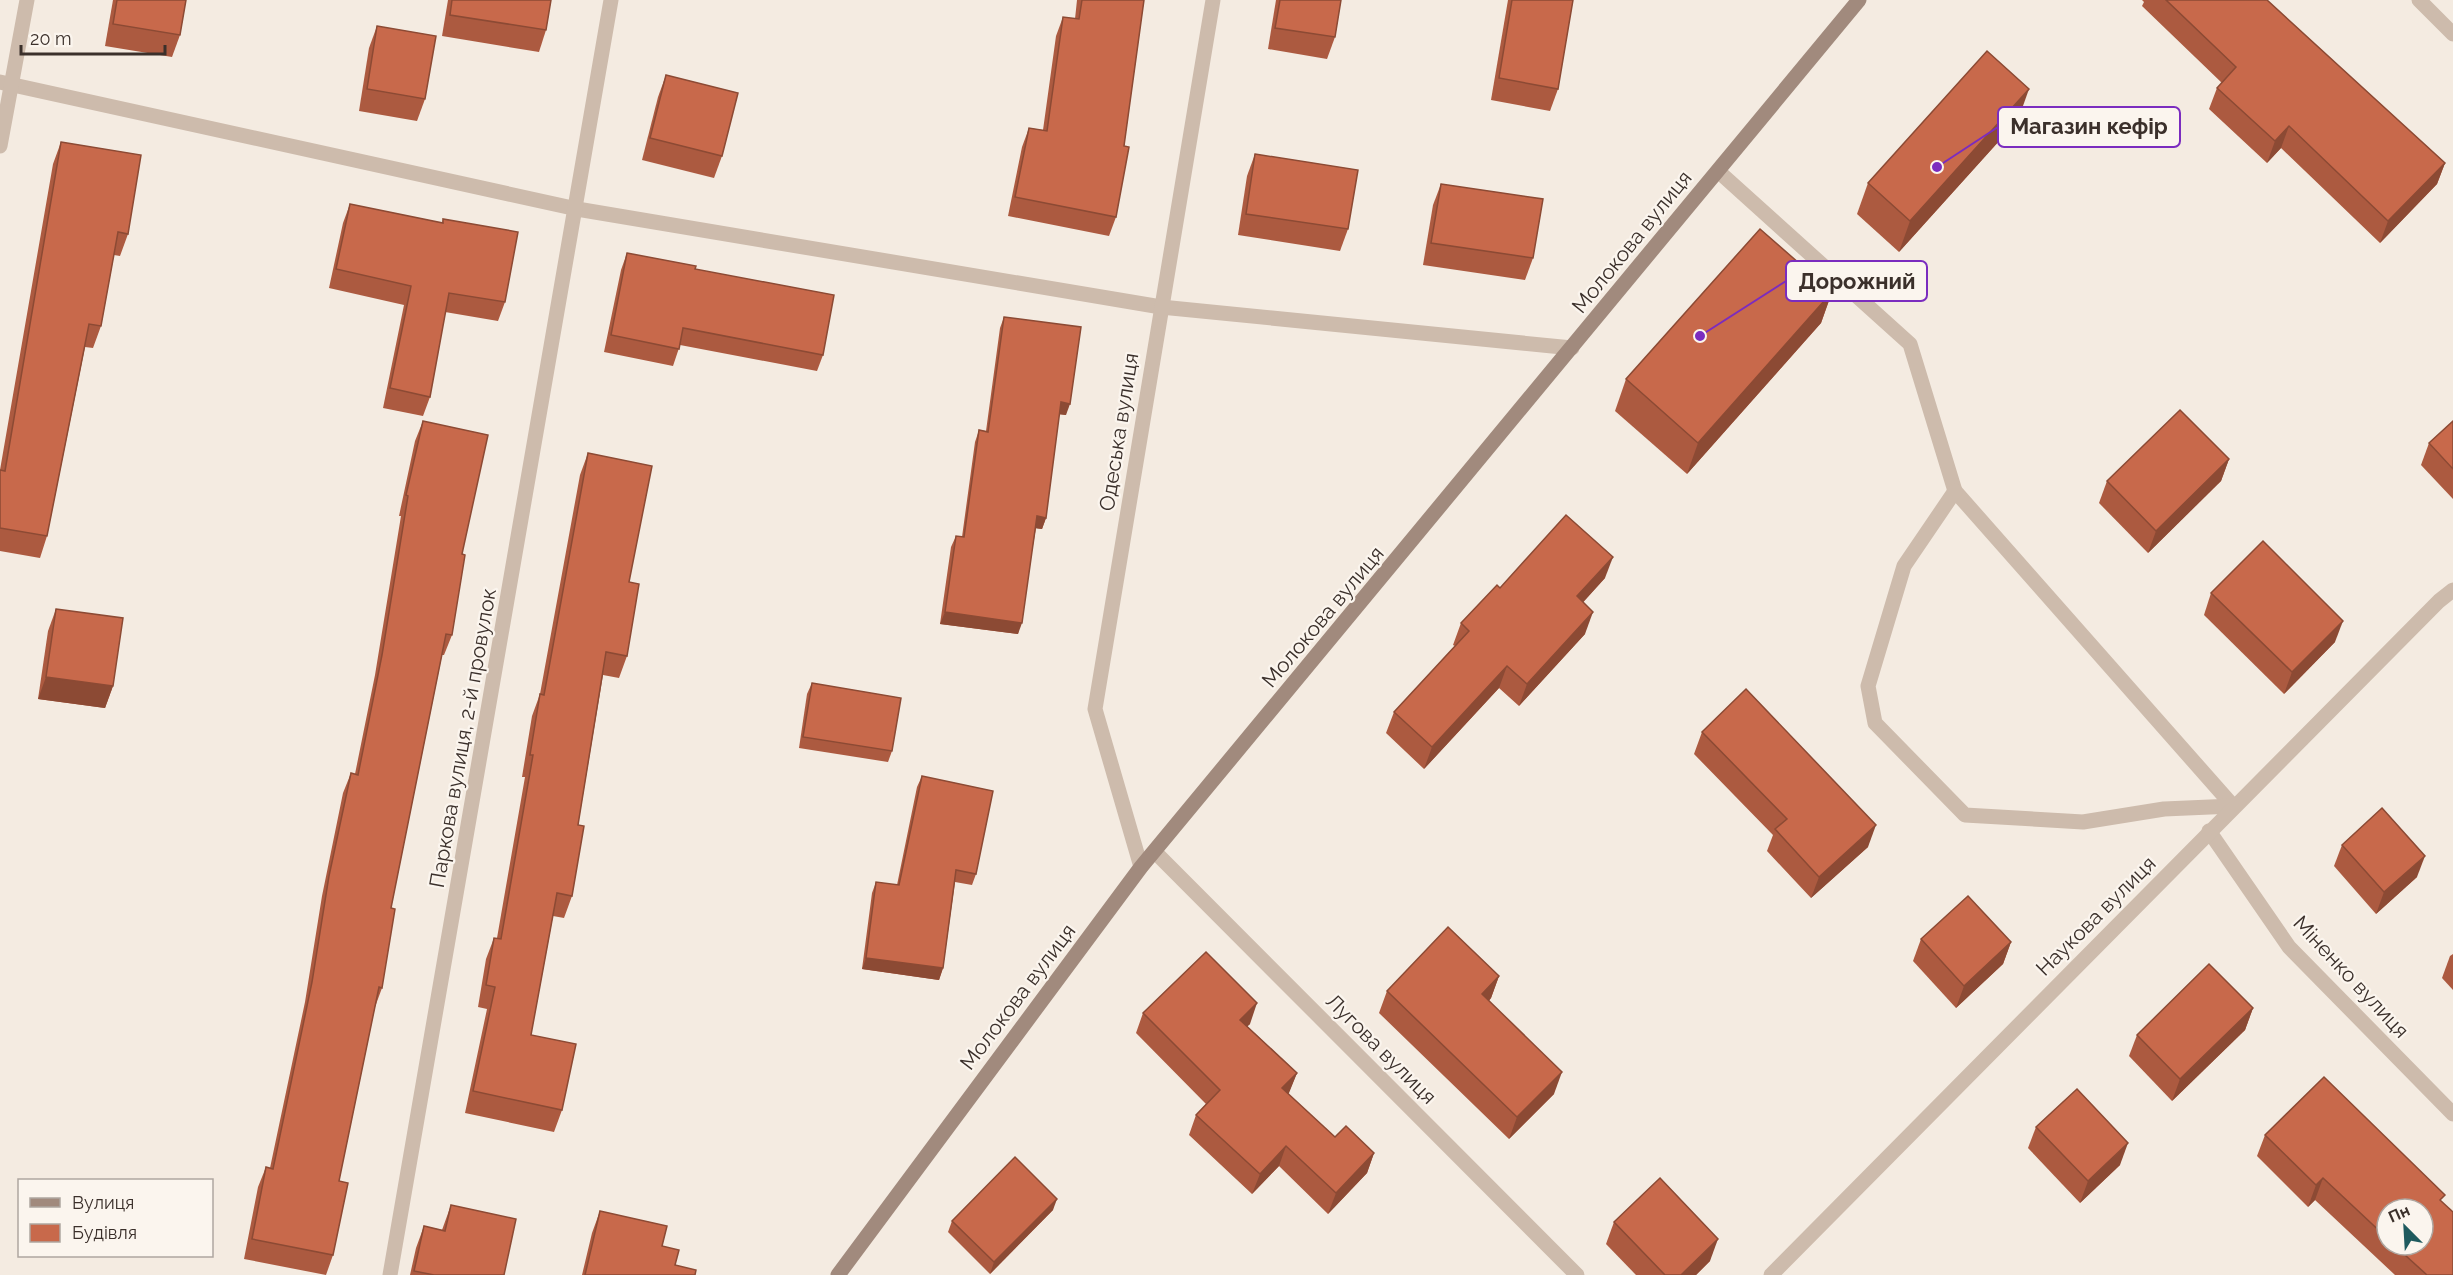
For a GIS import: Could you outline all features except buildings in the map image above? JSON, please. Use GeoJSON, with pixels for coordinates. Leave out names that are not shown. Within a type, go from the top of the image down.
{"type":"FeatureCollection","features":[{"type":"Feature","properties":{"kind":"street"},"geometry":{"type":"LineString","coordinates":[[0,146],[6,83],[27,0]]}},
{"type":"Feature","properties":{"kind":"street","name":"Паркова вулиця, 2-й провулок"},"geometry":{"type":"LineString","coordinates":[[390,1275],[577,208],[611,0]]}},
{"type":"Feature","properties":{"kind":"street","name":"Одеська вулиця"},"geometry":{"type":"LineString","coordinates":[[1141,867],[1095,708],[1213,0]]}},
{"type":"Feature","properties":{"kind":"street","name":"Молокова вулиця"},"geometry":{"type":"LineString","coordinates":[[838,1275],[1141,867],[1859,0]]}},
{"type":"Feature","properties":{"kind":"street"},"geometry":{"type":"LineString","coordinates":[[2419,0],[2453,34]]}},
{"type":"Feature","properties":{"kind":"street"},"geometry":{"type":"LineString","coordinates":[[6,83],[577,208],[1161,307],[1572,348]]}},
{"type":"Feature","properties":{"kind":"street"},"geometry":{"type":"LineString","coordinates":[[1718,171],[1910,344],[1956,491],[2233,806]]}},
{"type":"Feature","properties":{"kind":"street"},"geometry":{"type":"LineString","coordinates":[[1956,491],[1904,566],[1868,687],[1875,723],[1965,815],[2083,822],[2164,809],[2233,806]]}},
{"type":"Feature","properties":{"kind":"street","name":"Наукова вулиця"},"geometry":{"type":"LineString","coordinates":[[1771,1275],[2233,806],[2439,601],[2453,590]]}},
{"type":"Feature","properties":{"kind":"street","name":"Міненко вулиця"},"geometry":{"type":"LineString","coordinates":[[2209,831],[2289,947],[2453,1114]]}},
{"type":"Feature","properties":{"kind":"street","name":"Лугова вулиця"},"geometry":{"type":"LineString","coordinates":[[1155,852],[1577,1275]]}},
{"type":"Feature","properties":{"kind":"place","name":"Магазин кефір"},"geometry":{"type":"Point","coordinates":[1937,167]}},
{"type":"Feature","properties":{"kind":"place","name":"Дорожний"},"geometry":{"type":"Point","coordinates":[1700,336]}}]}
